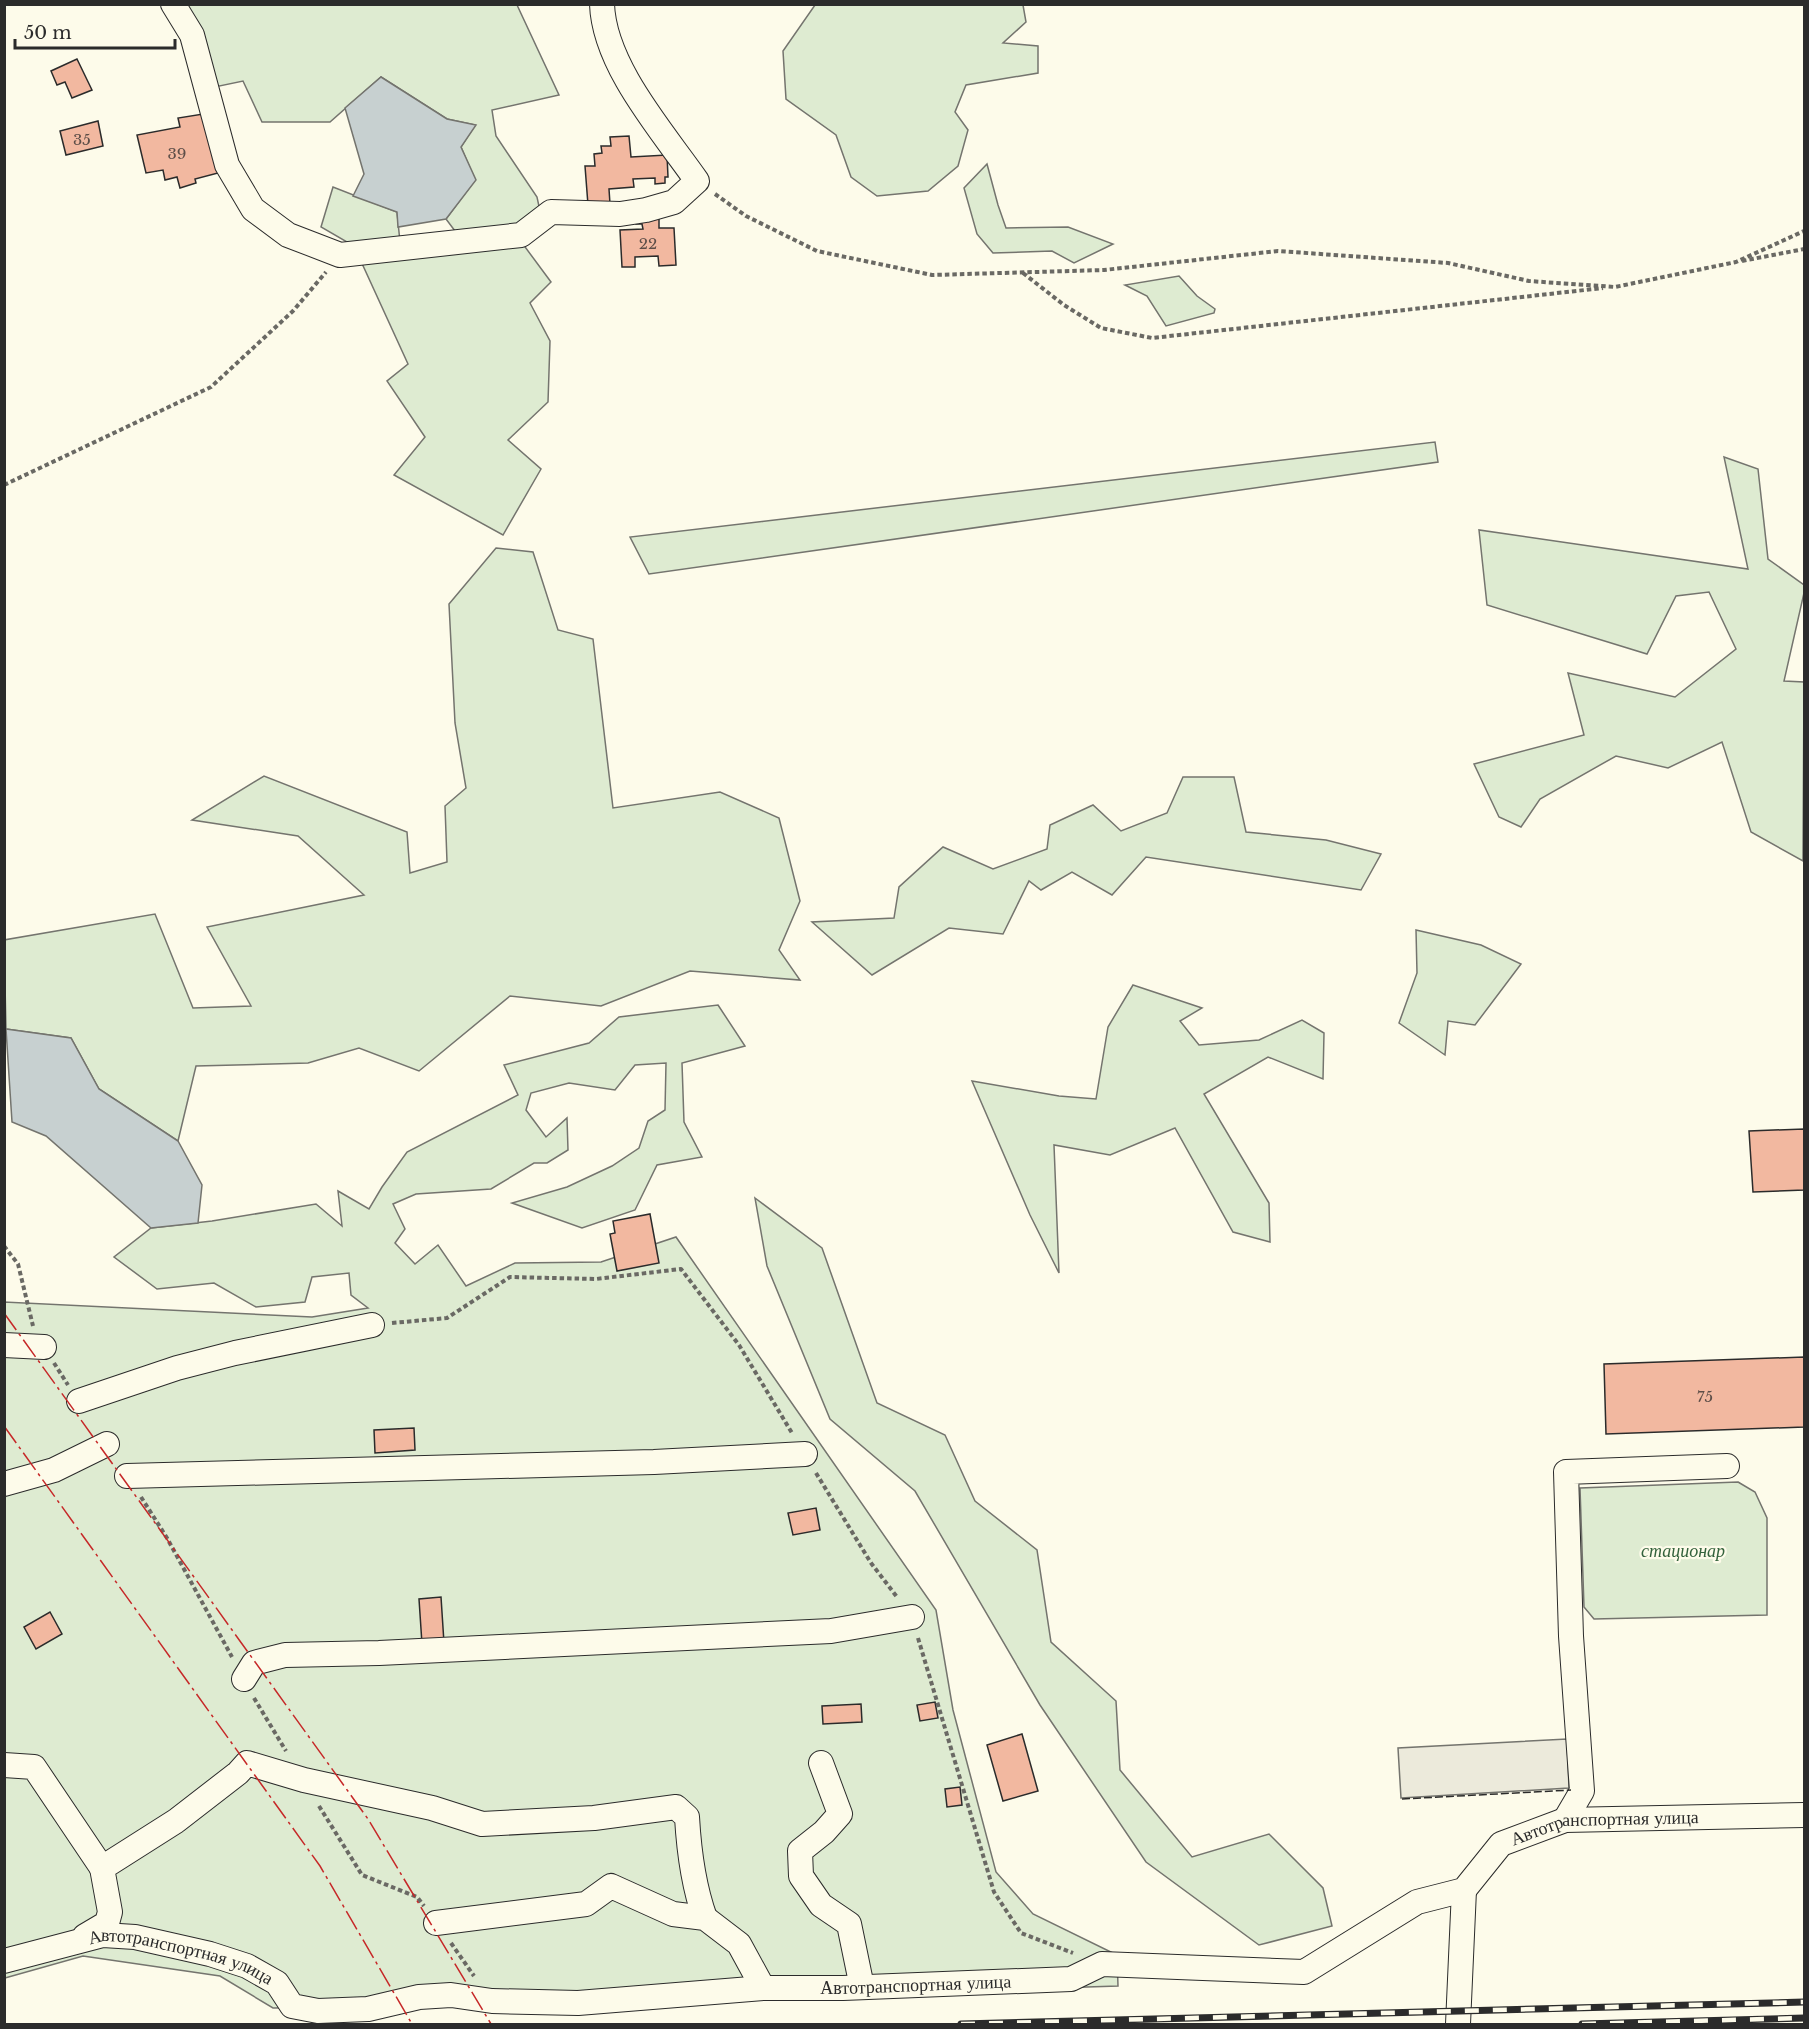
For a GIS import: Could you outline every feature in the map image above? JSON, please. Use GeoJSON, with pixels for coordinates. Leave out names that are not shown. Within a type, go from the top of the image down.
{"type":"FeatureCollection","features":[{"type":"Feature","properties":{"kind":"street"},"geometry":{"type":"LineString","coordinates":[[173,4],[192,35],[227,165],[253,209],[288,235],[340,255],[521,235],[551,212],[620,214],[646,210],[674,202],[698,181],[622,74],[602,19],[602,4]]}},
{"type":"Feature","properties":{"kind":"street"},"geometry":{"type":"LineString","coordinates":[[79,1401],[177,1368],[223,1356],[372,1325]]}},
{"type":"Feature","properties":{"kind":"street"},"geometry":{"type":"LineString","coordinates":[[4,1345],[44,1347]]}},
{"type":"Feature","properties":{"kind":"street"},"geometry":{"type":"LineString","coordinates":[[4,1484],[54,1470],[106,1444]]}},
{"type":"Feature","properties":{"kind":"street"},"geometry":{"type":"LineString","coordinates":[[128,1476],[654,1462],[805,1454]]}},
{"type":"Feature","properties":{"kind":"street"},"geometry":{"type":"LineString","coordinates":[[1565,1820],[1582,1791],[1571,1636],[1566,1472],[1727,1467]]}},
{"type":"Feature","properties":{"kind":"street"},"geometry":{"type":"LineString","coordinates":[[244,1679],[254,1663],[285,1655],[379,1653],[831,1631],[912,1617]]}},
{"type":"Feature","properties":{"kind":"street"},"geometry":{"type":"LineString","coordinates":[[102,1868],[176,1821],[238,1773],[247,1763],[304,1780],[432,1808],[482,1824],[594,1818],[676,1808],[687,1817],[696,1893],[705,1918]]}},
{"type":"Feature","properties":{"kind":"street"},"geometry":{"type":"LineString","coordinates":[[821,1763],[840,1814],[824,1832],[800,1851],[801,1876],[821,1905],[849,1924],[862,1987]]}},
{"type":"Feature","properties":{"kind":"street"},"geometry":{"type":"LineString","coordinates":[[4,1765],[34,1767],[102,1868],[110,1912],[107,1923],[77,1941]]}},
{"type":"Feature","properties":{"kind":"street","name":"Автотранспортная улица"},"geometry":{"type":"LineString","coordinates":[[4,1961],[103,1935],[135,1936],[210,1954],[247,1966],[277,1983],[292,2006],[318,2012],[368,2009],[419,1996],[451,1995],[492,2001],[578,2003],[763,1988],[862,1987],[1071,1979],[1102,1964],[1304,1972],[1417,1902],[1464,1890],[1501,1844],[1565,1820],[1804,1815]]}},
{"type":"Feature","properties":{"kind":"street"},"geometry":{"type":"LineString","coordinates":[[436,1923],[586,1904],[611,1886],[673,1914],[705,1918],[739,1944],[763,1988]]}},
{"type":"Feature","properties":{"kind":"street"},"geometry":{"type":"LineString","coordinates":[[1458,2025],[1464,1890]]}},
{"type":"Feature","properties":{"kind":"path"},"geometry":{"type":"LineString","coordinates":[[698,181],[746,216],[817,251],[932,275],[1104,270],[1278,251],[1448,263],[1529,281],[1616,287]]}},
{"type":"Feature","properties":{"kind":"path"},"geometry":{"type":"LineString","coordinates":[[1736,262],[1804,231]]}},
{"type":"Feature","properties":{"kind":"path"},"geometry":{"type":"LineString","coordinates":[[1022,273],[1101,328],[1152,338],[1616,287],[1804,249]]}},
{"type":"Feature","properties":{"kind":"path"},"geometry":{"type":"LineString","coordinates":[[4,485],[211,387],[293,311],[340,255]]}},
{"type":"Feature","properties":{"kind":"path"},"geometry":{"type":"LineString","coordinates":[[4,1246],[18,1264],[35,1333],[79,1401]]}},
{"type":"Feature","properties":{"kind":"path"},"geometry":{"type":"LineString","coordinates":[[372,1325],[447,1317],[510,1277],[596,1279],[681,1269],[739,1345],[871,1563],[912,1617],[994,1892],[1021,1933],[1102,1964]]}},
{"type":"Feature","properties":{"kind":"path"},"geometry":{"type":"LineString","coordinates":[[128,1476],[167,1538],[244,1679],[362,1875],[417,1897],[492,2001]]}},
{"type":"Feature","properties":{"kind":"green space"},"geometry":{"type":"Polygon","coordinates":[[[183,5],[517,5],[559,95],[492,110],[496,136],[537,197],[543,225],[514,232],[551,282],[530,303],[550,341],[548,402],[508,440],[541,469],[503,535],[394,475],[425,437],[387,381],[408,364],[354,246],[321,227],[333,187],[397,212],[401,252],[464,243],[446,219],[475,180],[461,147],[475,125],[447,119],[381,77],[330,122],[262,122],[243,81],[210,88],[183,5]]]}},
{"type":"Feature","properties":{"kind":"green space"},"geometry":{"type":"Polygon","coordinates":[[[815,5],[1023,5],[1026,22],[1003,43],[1038,46],[1038,73],[966,85],[955,112],[968,130],[958,166],[928,191],[877,196],[851,177],[836,135],[786,99],[783,51],[815,5]]]}},
{"type":"Feature","properties":{"kind":"green space"},"geometry":{"type":"Polygon","coordinates":[[[987,164],[1006,228],[1068,227],[1113,244],[1074,263],[1052,251],[993,253],[977,234],[964,188],[987,164]]]}},
{"type":"Feature","properties":{"kind":"green space"},"geometry":{"type":"Polygon","coordinates":[[[1179,276],[1197,296],[1215,309],[1214,313],[1166,326],[1147,296],[1125,285],[1179,276]]]}},
{"type":"Feature","properties":{"kind":"green space"},"geometry":{"type":"Polygon","coordinates":[[[1435,442],[1438,462],[649,574],[630,537],[1435,442]]]}},
{"type":"Feature","properties":{"kind":"green space"},"geometry":{"type":"Polygon","coordinates":[[[1724,457],[1758,469],[1768,559],[1804,585],[1784,681],[1804,682],[1803,861],[1751,832],[1722,742],[1668,768],[1616,756],[1540,799],[1521,827],[1499,817],[1474,764],[1584,735],[1568,673],[1675,697],[1736,649],[1709,592],[1676,596],[1647,654],[1487,605],[1479,530],[1748,569],[1724,457]]]}},
{"type":"Feature","properties":{"kind":"green space"},"geometry":{"type":"Polygon","coordinates":[[[496,548],[533,552],[558,630],[593,639],[613,808],[720,792],[779,818],[800,901],[779,950],[800,980],[690,971],[601,1006],[510,996],[419,1071],[359,1048],[308,1063],[196,1066],[178,1141],[99,1089],[71,1038],[6,1029],[4,940],[155,914],[193,1008],[251,1006],[207,927],[364,895],[298,836],[192,820],[264,776],[407,832],[410,873],[447,862],[445,806],[466,788],[455,723],[449,604],[496,548]]]}},
{"type":"Feature","properties":{"kind":"green space"},"geometry":{"type":"Polygon","coordinates":[[[1183,777],[1234,777],[1246,832],[1326,840],[1381,854],[1361,890],[1146,857],[1112,895],[1072,872],[1041,890],[1029,881],[1003,934],[949,928],[872,975],[812,922],[894,918],[899,887],[943,847],[993,869],[1047,849],[1050,825],[1093,805],[1121,831],[1167,813],[1183,777]]]}},
{"type":"Feature","properties":{"kind":"green space"},"geometry":{"type":"Polygon","coordinates":[[[1416,930],[1481,945],[1521,964],[1475,1025],[1448,1021],[1445,1055],[1399,1023],[1417,973],[1416,930]]]}},
{"type":"Feature","properties":{"kind":"green space"},"geometry":{"type":"Polygon","coordinates":[[[1133,985],[1202,1008],[1180,1021],[1199,1045],[1259,1040],[1302,1020],[1324,1033],[1323,1079],[1268,1057],[1204,1094],[1269,1203],[1270,1242],[1233,1232],[1175,1128],[1110,1155],[1054,1145],[1059,1273],[1030,1215],[972,1081],[1059,1096],[1096,1099],[1108,1027],[1133,985]]]}},
{"type":"Feature","properties":{"kind":"green space"},"geometry":{"type":"Polygon","coordinates":[[[718,1005],[745,1046],[682,1063],[684,1122],[702,1157],[657,1165],[635,1210],[582,1228],[512,1203],[567,1187],[612,1166],[639,1148],[648,1121],[665,1110],[666,1063],[635,1065],[615,1090],[569,1083],[531,1093],[526,1110],[546,1137],[567,1118],[568,1150],[547,1163],[534,1163],[491,1189],[416,1194],[393,1204],[405,1229],[395,1243],[415,1264],[438,1245],[466,1286],[515,1263],[601,1262],[676,1237],[936,1610],[953,1710],[996,1872],[1033,1914],[1117,1955],[1118,1986],[433,2007],[273,2008],[220,1976],[83,1956],[5,1978],[4,1302],[312,1317],[368,1308],[351,1295],[349,1273],[312,1277],[305,1302],[256,1307],[214,1283],[157,1289],[114,1257],[151,1228],[212,1221],[316,1204],[342,1226],[338,1191],[369,1209],[407,1152],[518,1095],[504,1065],[589,1043],[619,1017],[718,1005]]]}},
{"type":"Feature","properties":{"kind":"green space"},"geometry":{"type":"Polygon","coordinates":[[[755,1198],[822,1248],[877,1403],[945,1435],[975,1501],[1037,1550],[1051,1642],[1116,1701],[1120,1770],[1192,1857],[1269,1834],[1323,1888],[1332,1926],[1259,1945],[1146,1862],[1040,1705],[915,1491],[830,1419],[767,1266],[755,1198]]]}},
{"type":"Feature","properties":{"kind":"green space","name":"стационар"},"geometry":{"type":"Polygon","coordinates":[[[1738,1482],[1755,1492],[1767,1518],[1767,1615],[1594,1619],[1584,1607],[1580,1488],[1738,1482]]]}},
{"type":"Feature","properties":{"kind":"shaded area"},"geometry":{"type":"Polygon","coordinates":[[[381,77],[447,119],[476,125],[461,147],[476,180],[446,219],[398,227],[397,212],[353,196],[364,174],[345,108],[381,77]]]}},
{"type":"Feature","properties":{"kind":"shaded area"},"geometry":{"type":"Polygon","coordinates":[[[6,1029],[71,1038],[99,1089],[178,1141],[202,1185],[198,1223],[151,1228],[46,1136],[12,1122],[6,1029]]]}},
{"type":"Feature","properties":{"kind":"shaded area"},"geometry":{"type":"Polygon","coordinates":[[[1567,1739],[1569,1788],[1401,1798],[1398,1748],[1567,1739]]]}},
{"type":"Feature","properties":{"kind":"building"},"geometry":{"type":"Polygon","coordinates":[[[77,59],[92,90],[72,98],[65,82],[57,85],[51,71],[77,59]]]}},
{"type":"Feature","properties":{"kind":"building"},"geometry":{"type":"Polygon","coordinates":[[[203,114],[218,173],[195,179],[196,183],[180,188],[177,177],[165,180],[163,170],[146,173],[137,135],[180,127],[178,118],[203,114]]]}},
{"type":"Feature","properties":{"kind":"building"},"geometry":{"type":"Polygon","coordinates":[[[98,121],[103,146],[66,155],[60,131],[98,121]]]}},
{"type":"Feature","properties":{"kind":"building"},"geometry":{"type":"Polygon","coordinates":[[[629,136],[631,157],[667,155],[668,177],[665,177],[665,183],[655,184],[655,178],[633,179],[634,187],[609,189],[610,204],[588,205],[585,166],[595,166],[594,154],[602,153],[601,146],[611,146],[610,137],[629,136]]]}},
{"type":"Feature","properties":{"kind":"building"},"geometry":{"type":"Polygon","coordinates":[[[636,215],[659,215],[659,228],[674,228],[676,265],[659,266],[658,256],[635,257],[635,267],[622,267],[620,230],[643,229],[642,224],[636,224],[636,215]]]}},
{"type":"Feature","properties":{"kind":"building"},"geometry":{"type":"Polygon","coordinates":[[[1804,1129],[1804,1190],[1753,1192],[1749,1131],[1804,1129]]]}},
{"type":"Feature","properties":{"kind":"building"},"geometry":{"type":"Polygon","coordinates":[[[650,1214],[659,1263],[617,1271],[610,1234],[615,1233],[613,1221],[650,1214]]]}},
{"type":"Feature","properties":{"kind":"building"},"geometry":{"type":"Polygon","coordinates":[[[1804,1357],[1804,1427],[1606,1434],[1604,1364],[1804,1357]]]}},
{"type":"Feature","properties":{"kind":"building"},"geometry":{"type":"Polygon","coordinates":[[[414,1428],[415,1450],[375,1453],[374,1430],[414,1428]]]}},
{"type":"Feature","properties":{"kind":"building"},"geometry":{"type":"Polygon","coordinates":[[[816,1508],[820,1530],[793,1535],[788,1513],[816,1508]]]}},
{"type":"Feature","properties":{"kind":"building"},"geometry":{"type":"Polygon","coordinates":[[[441,1597],[444,1643],[422,1644],[419,1599],[441,1597]]]}},
{"type":"Feature","properties":{"kind":"building"},"geometry":{"type":"Polygon","coordinates":[[[50,1612],[62,1634],[36,1649],[24,1627],[50,1612]]]}},
{"type":"Feature","properties":{"kind":"building"},"geometry":{"type":"Polygon","coordinates":[[[935,1702],[938,1718],[920,1721],[917,1705],[935,1702]]]}},
{"type":"Feature","properties":{"kind":"building"},"geometry":{"type":"Polygon","coordinates":[[[861,1704],[862,1722],[823,1724],[822,1706],[861,1704]]]}},
{"type":"Feature","properties":{"kind":"building"},"geometry":{"type":"Polygon","coordinates":[[[1022,1734],[1038,1791],[1003,1801],[987,1745],[1022,1734]]]}},
{"type":"Feature","properties":{"kind":"building"},"geometry":{"type":"Polygon","coordinates":[[[960,1787],[962,1805],[947,1807],[945,1789],[960,1787]]]}},
{"type":"Feature","properties":{"kind":"railway"},"geometry":{"type":"LineString","coordinates":[[961,2024],[1804,2002]]}},
{"type":"Feature","properties":{"kind":"railway"},"geometry":{"type":"LineString","coordinates":[[1582,2024],[1804,2018]]}},
{"type":"Feature","properties":{"kind":"fence"},"geometry":{"type":"LineString","coordinates":[[1402,1799],[1571,1790]]}},
{"type":"Feature","properties":{"kind":"power"},"geometry":{"type":"LineString","coordinates":[[4,1313],[368,1819],[491,2024]]}},
{"type":"Feature","properties":{"kind":"power"},"geometry":{"type":"LineString","coordinates":[[4,1426],[320,1866],[412,2024]]}}]}
